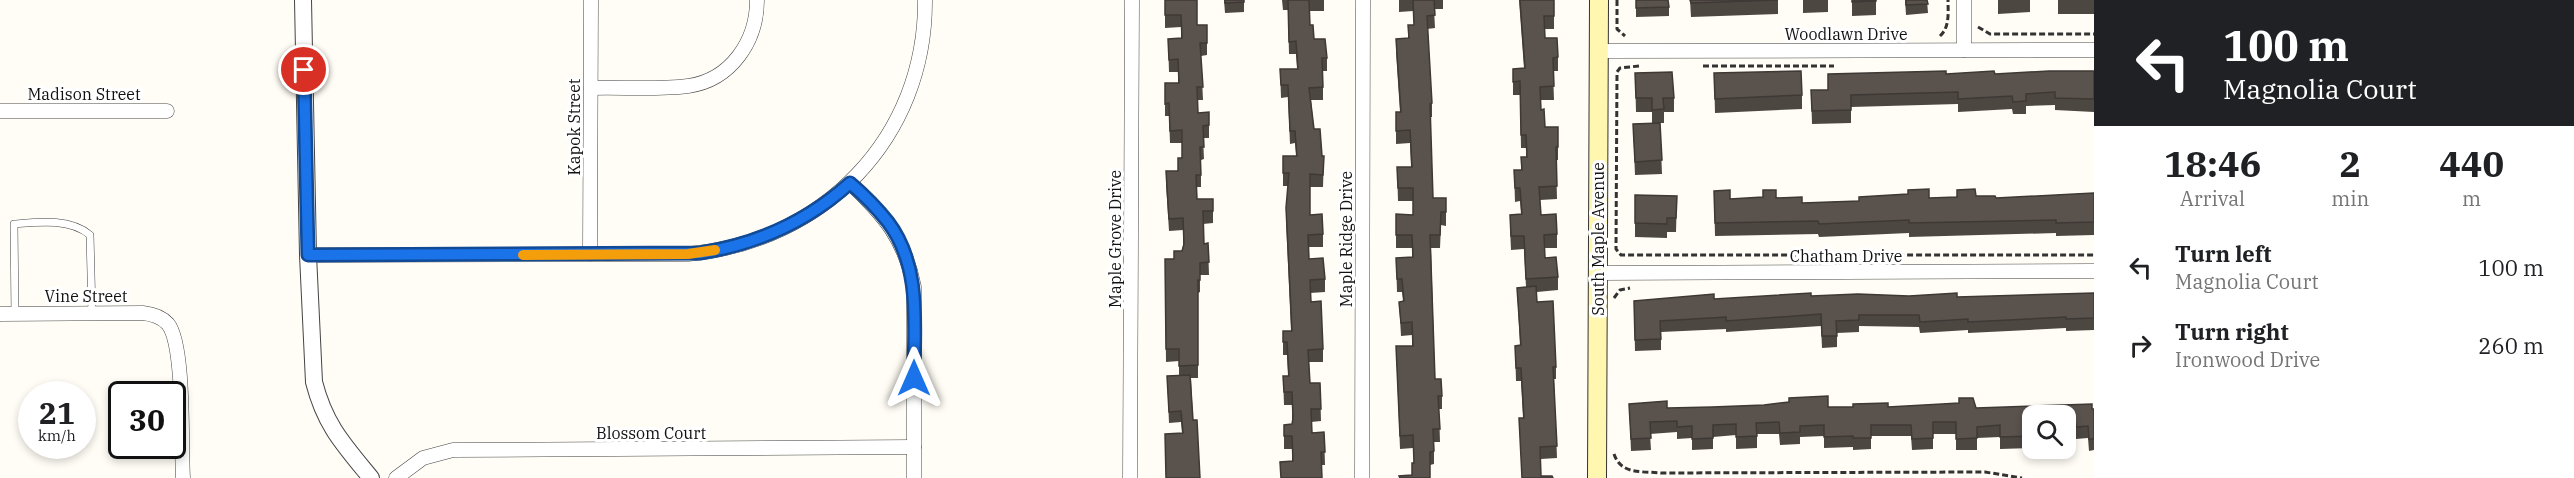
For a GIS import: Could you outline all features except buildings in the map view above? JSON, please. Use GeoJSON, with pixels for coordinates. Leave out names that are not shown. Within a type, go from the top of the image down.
{"type":"FeatureCollection","features":[{"type":"Feature","properties":{"kind":"main road","name":"South Maple Avenue"},"geometry":{"type":"LineString","coordinates":[[1597,478],[1599,0]]}},
{"type":"Feature","properties":{"kind":"street"},"geometry":{"type":"LineString","coordinates":[[303,0],[312,365],[318,400],[334,434],[370,478]]}},
{"type":"Feature","properties":{"kind":"street","name":"Kapok Street"},"geometry":{"type":"LineString","coordinates":[[590,254],[591,0]]}},
{"type":"Feature","properties":{"kind":"street"},"geometry":{"type":"LineString","coordinates":[[591,88],[688,86],[713,78],[734,62],[748,42],[756,18],[758,0]]}},
{"type":"Feature","properties":{"kind":"street"},"geometry":{"type":"LineString","coordinates":[[308,255],[694,254],[756,241],[810,214],[850,183],[882,145],[898,117],[918,62],[925,20],[925,0]]}},
{"type":"Feature","properties":{"kind":"street","name":"Maple Grove Drive"},"geometry":{"type":"LineString","coordinates":[[1131,478],[1132,0]]}},
{"type":"Feature","properties":{"kind":"street","name":"Maple Ridge Drive"},"geometry":{"type":"LineString","coordinates":[[1362,478],[1363,0]]}},
{"type":"Feature","properties":{"kind":"street"},"geometry":{"type":"LineString","coordinates":[[1964,0],[1964,50]]}},
{"type":"Feature","properties":{"kind":"street","name":"Woodlawn Drive"},"geometry":{"type":"LineString","coordinates":[[1598,51],[2094,50]]}},
{"type":"Feature","properties":{"kind":"street","name":"Madison Street"},"geometry":{"type":"LineString","coordinates":[[0,111],[167,111]]}},
{"type":"Feature","properties":{"kind":"street"},"geometry":{"type":"LineString","coordinates":[[850,183],[890,224],[902,245],[911,270],[914,287],[914,478]]}},
{"type":"Feature","properties":{"kind":"street","name":"Chatham Drive"},"geometry":{"type":"LineString","coordinates":[[1598,273],[2094,271]]}},
{"type":"Feature","properties":{"kind":"street","name":"Vine Street"},"geometry":{"type":"LineString","coordinates":[[0,314],[152,314],[169,324],[178,349],[183,478]]}},
{"type":"Feature","properties":{"kind":"street","name":"Blossom Court"},"geometry":{"type":"LineString","coordinates":[[396,478],[423,458],[453,450],[914,447]]}},
{"type":"Feature","properties":{"kind":"lane"},"geometry":{"type":"LineString","coordinates":[[15,314],[14,224],[46,221],[83,229],[90,235],[92,313]]}},
{"type":"Feature","properties":{"kind":"path"},"geometry":{"type":"LineString","coordinates":[[1617,0],[1617,28],[1627,37]]}},
{"type":"Feature","properties":{"kind":"path"},"geometry":{"type":"LineString","coordinates":[[1929,36],[1940,36],[1946,32],[1948,0]]}},
{"type":"Feature","properties":{"kind":"path"},"geometry":{"type":"LineString","coordinates":[[1978,20],[1978,28],[1990,34],[2094,34]]}},
{"type":"Feature","properties":{"kind":"path"},"geometry":{"type":"LineString","coordinates":[[1643,66],[1620,68],[1617,72],[1616,249],[1621,255],[2094,255]]}},
{"type":"Feature","properties":{"kind":"path"},"geometry":{"type":"LineString","coordinates":[[1614,444],[1614,456],[1625,470],[1661,473],[1985,472],[2022,478]]}},
{"type":"Feature","properties":{"kind":"slow traffic"},"geometry":{"type":"LineString","coordinates":[[523,255],[688,254],[715,250]]}},
{"type":"Feature","properties":{"kind":"route"},"geometry":{"type":"LineString","coordinates":[[304,70],[308,255],[700,253],[756,241],[780,231],[810,214],[850,183],[876,207],[890,224],[902,245],[911,270],[914,287],[914,378]]}}]}
